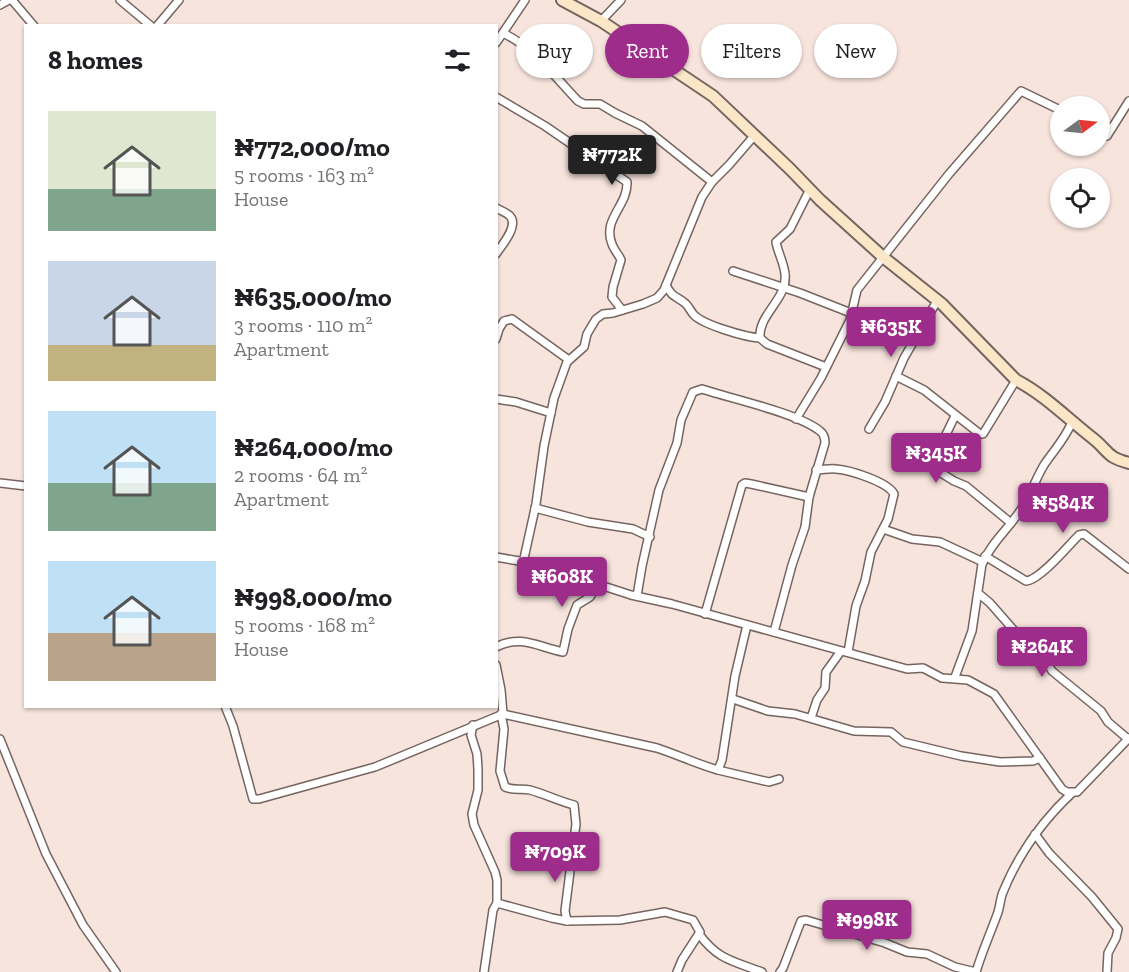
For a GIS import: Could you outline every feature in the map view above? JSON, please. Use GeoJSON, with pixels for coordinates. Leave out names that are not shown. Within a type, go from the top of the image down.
{"type":"FeatureCollection","features":[{"type":"Feature","properties":{"kind":"street"},"geometry":{"type":"LineString","coordinates":[[0,5],[11,0],[32,24]]}},
{"type":"Feature","properties":{"kind":"street"},"geometry":{"type":"LineString","coordinates":[[120,0],[149,24]]}},
{"type":"Feature","properties":{"kind":"street"},"geometry":{"type":"LineString","coordinates":[[159,24],[179,0]]}},
{"type":"Feature","properties":{"kind":"street"},"geometry":{"type":"LineString","coordinates":[[498,40],[525,0]]}},
{"type":"Feature","properties":{"kind":"street"},"geometry":{"type":"LineString","coordinates":[[562,0],[601,21],[713,96],[883,257],[938,301],[1016,380],[1031,387],[1099,444],[1109,456],[1129,463]]}},
{"type":"Feature","properties":{"kind":"street"},"geometry":{"type":"LineString","coordinates":[[601,21],[621,0]]}},
{"type":"Feature","properties":{"kind":"street"},"geometry":{"type":"LineString","coordinates":[[503,33],[518,40],[536,56],[578,101],[584,104],[600,104],[642,126],[712,182]]}},
{"type":"Feature","properties":{"kind":"street"},"geometry":{"type":"LineString","coordinates":[[796,419],[826,367],[851,313],[857,290],[949,174],[1021,92],[1050,105]]}},
{"type":"Feature","properties":{"kind":"street"},"geometry":{"type":"LineString","coordinates":[[498,98],[545,126],[627,182],[621,205],[610,222],[609,233],[612,245],[621,260],[612,297],[622,310]]}},
{"type":"Feature","properties":{"kind":"street"},"geometry":{"type":"LineString","coordinates":[[1110,131],[1129,101]]}},
{"type":"Feature","properties":{"kind":"street"},"geometry":{"type":"LineString","coordinates":[[523,563],[535,508],[544,446],[561,374],[569,360],[584,347],[587,334],[596,319],[603,314],[657,298],[666,285],[702,197],[712,182],[754,136]]}},
{"type":"Feature","properties":{"kind":"street"},"geometry":{"type":"LineString","coordinates":[[760,338],[762,323],[783,289],[786,274],[776,242],[789,229],[810,189]]}},
{"type":"Feature","properties":{"kind":"street"},"geometry":{"type":"LineString","coordinates":[[498,209],[510,215],[512,226],[498,250]]}},
{"type":"Feature","properties":{"kind":"street"},"geometry":{"type":"LineString","coordinates":[[733,271],[851,313]]}},
{"type":"Feature","properties":{"kind":"street"},"geometry":{"type":"LineString","coordinates":[[666,285],[672,296],[685,303],[694,316],[720,329],[760,338],[767,344],[826,367]]}},
{"type":"Feature","properties":{"kind":"street"},"geometry":{"type":"LineString","coordinates":[[869,429],[885,402],[904,358],[938,301]]}},
{"type":"Feature","properties":{"kind":"street"},"geometry":{"type":"LineString","coordinates":[[498,332],[504,321],[512,319],[569,360]]}},
{"type":"Feature","properties":{"kind":"street"},"geometry":{"type":"LineString","coordinates":[[896,376],[924,390],[973,431],[983,434],[1016,380]]}},
{"type":"Feature","properties":{"kind":"street"},"geometry":{"type":"LineString","coordinates":[[637,596],[660,490],[677,443],[681,420],[693,392],[702,389],[796,419],[819,430],[824,435],[825,443],[809,497],[805,527],[774,632]]}},
{"type":"Feature","properties":{"kind":"street"},"geometry":{"type":"LineString","coordinates":[[498,399],[516,402],[551,413]]}},
{"type":"Feature","properties":{"kind":"street"},"geometry":{"type":"LineString","coordinates":[[955,416],[935,457],[934,466],[954,482],[966,486],[1011,523]]}},
{"type":"Feature","properties":{"kind":"street"},"geometry":{"type":"LineString","coordinates":[[955,678],[972,631],[984,559],[994,542],[1022,509],[1044,465],[1066,437],[1072,422]]}},
{"type":"Feature","properties":{"kind":"street"},"geometry":{"type":"LineString","coordinates":[[812,718],[817,700],[825,688],[826,672],[844,651],[872,552],[888,519],[894,499],[890,488],[862,476],[837,469],[816,470]]}},
{"type":"Feature","properties":{"kind":"street"},"geometry":{"type":"LineString","coordinates":[[0,483],[24,486]]}},
{"type":"Feature","properties":{"kind":"street"},"geometry":{"type":"LineString","coordinates":[[705,614],[742,485],[751,484],[809,497]]}},
{"type":"Feature","properties":{"kind":"street"},"geometry":{"type":"LineString","coordinates":[[535,508],[588,522],[633,529],[650,537]]}},
{"type":"Feature","properties":{"kind":"street"},"geometry":{"type":"LineString","coordinates":[[883,530],[912,539],[940,542],[984,559],[1026,581],[1033,580],[1079,535],[1084,534],[1129,569]]}},
{"type":"Feature","properties":{"kind":"street"},"geometry":{"type":"LineString","coordinates":[[498,557],[523,563],[577,581],[598,584],[908,669],[927,669],[942,678],[968,680],[994,694],[1062,789],[1072,793]]}},
{"type":"Feature","properties":{"kind":"street"},"geometry":{"type":"LineString","coordinates":[[498,646],[517,640],[563,652],[577,605],[590,597],[598,584]]}},
{"type":"Feature","properties":{"kind":"street"},"geometry":{"type":"LineString","coordinates":[[780,972],[801,921],[806,920],[885,943],[907,952],[927,954],[955,967],[976,972],[986,940],[998,913],[1002,895],[1016,863],[1049,814],[1072,793],[1077,792],[1128,739],[1108,722],[1101,711],[1052,671],[1042,654],[1025,643],[990,603],[978,593]]}},
{"type":"Feature","properties":{"kind":"street"},"geometry":{"type":"LineString","coordinates":[[718,770],[722,760],[735,676],[747,625]]}},
{"type":"Feature","properties":{"kind":"street"},"geometry":{"type":"LineString","coordinates":[[498,676],[504,729],[500,771],[505,787],[511,790],[530,790],[556,801],[574,805],[576,824],[565,911],[567,921]]}},
{"type":"Feature","properties":{"kind":"street"},"geometry":{"type":"LineString","coordinates":[[733,699],[768,711],[787,712],[854,730],[891,732],[903,742],[960,756],[1000,762],[1033,761],[1040,758]]}},
{"type":"Feature","properties":{"kind":"street"},"geometry":{"type":"LineString","coordinates":[[226,708],[253,799],[303,788],[375,767],[502,714],[657,748],[677,754],[698,765],[769,782],[779,779]]}},
{"type":"Feature","properties":{"kind":"street"},"geometry":{"type":"LineString","coordinates":[[473,725],[471,732],[477,754],[478,790],[472,814],[474,825],[497,880],[497,903],[493,910],[484,972]]}},
{"type":"Feature","properties":{"kind":"street"},"geometry":{"type":"LineString","coordinates":[[0,739],[46,854],[83,925],[116,972]]}},
{"type":"Feature","properties":{"kind":"street"},"geometry":{"type":"LineString","coordinates":[[1035,834],[1049,853],[1092,897],[1118,928],[1116,938],[1108,953],[1107,972]]}},
{"type":"Feature","properties":{"kind":"street"},"geometry":{"type":"LineString","coordinates":[[497,903],[567,921],[620,920],[665,912],[693,920],[707,945],[720,956],[762,972]]}},
{"type":"Feature","properties":{"kind":"street"},"geometry":{"type":"LineString","coordinates":[[677,972],[699,934]]}}]}
